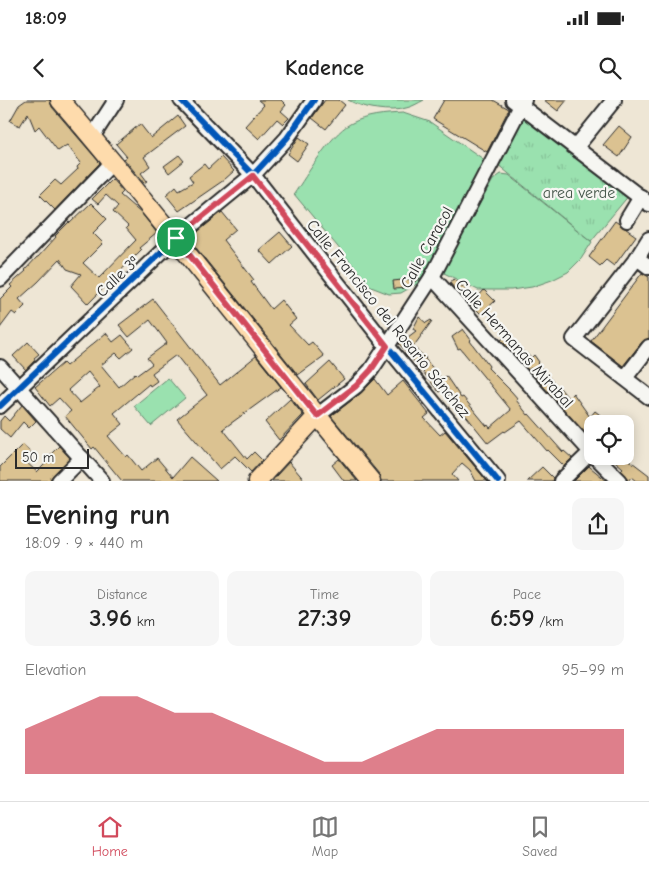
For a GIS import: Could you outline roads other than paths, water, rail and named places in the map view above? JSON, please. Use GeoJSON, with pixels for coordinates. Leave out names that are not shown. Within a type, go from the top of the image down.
{"type":"FeatureCollection","features":[{"type":"Feature","properties":{"kind":"main road"},"geometry":{"type":"LineString","coordinates":[[60,100],[176,238],[371,481]]}},
{"type":"Feature","properties":{"kind":"main road"},"geometry":{"type":"LineString","coordinates":[[257,481],[317,416]]}},
{"type":"Feature","properties":{"kind":"street"},"geometry":{"type":"LineString","coordinates":[[92,137],[116,100]]}},
{"type":"Feature","properties":{"kind":"street","name":"Calle Francisco del Rosario Sánchez"},"geometry":{"type":"LineString","coordinates":[[181,100],[253,176],[387,346],[498,481]]}},
{"type":"Feature","properties":{"kind":"street","name":"Calle 3ª"},"geometry":{"type":"LineString","coordinates":[[0,406],[176,238],[253,176],[288,138],[314,100]]}},
{"type":"Feature","properties":{"kind":"street"},"geometry":{"type":"LineString","coordinates":[[576,148],[614,100]]}},
{"type":"Feature","properties":{"kind":"street"},"geometry":{"type":"LineString","coordinates":[[519,102],[576,148],[646,199],[627,220]]}},
{"type":"Feature","properties":{"kind":"street","name":"Calle Caracol"},"geometry":{"type":"LineString","coordinates":[[317,416],[356,386],[371,370],[432,277],[519,102]]}},
{"type":"Feature","properties":{"kind":"street"},"geometry":{"type":"LineString","coordinates":[[0,279],[113,162]]}},
{"type":"Feature","properties":{"kind":"street"},"geometry":{"type":"LineString","coordinates":[[649,239],[637,258],[574,339],[649,397]]}},
{"type":"Feature","properties":{"kind":"street"},"geometry":{"type":"LineString","coordinates":[[637,258],[649,267]]}},
{"type":"Feature","properties":{"kind":"street","name":"Calle Hermanas Mirabal"},"geometry":{"type":"LineString","coordinates":[[432,277],[584,444]]}},
{"type":"Feature","properties":{"kind":"street"},"geometry":{"type":"LineString","coordinates":[[625,378],[649,347]]}},
{"type":"Feature","properties":{"kind":"street"},"geometry":{"type":"LineString","coordinates":[[0,367],[102,481]]}},
{"type":"Feature","properties":{"kind":"street"},"geometry":{"type":"LineString","coordinates":[[58,481],[82,458]]}},
{"type":"Feature","properties":{"kind":"street"},"geometry":{"type":"LineString","coordinates":[[562,481],[584,462]]}},
{"type":"Feature","properties":{"kind":"street","name":"Calle Hermanas Mirabal"},"geometry":{"type":"LineString","coordinates":[[604,465],[620,481]]}},
{"type":"Feature","properties":{"kind":"park label","name":"area verde"},"geometry":{"type":"Point","coordinates":[579,192]}}]}
